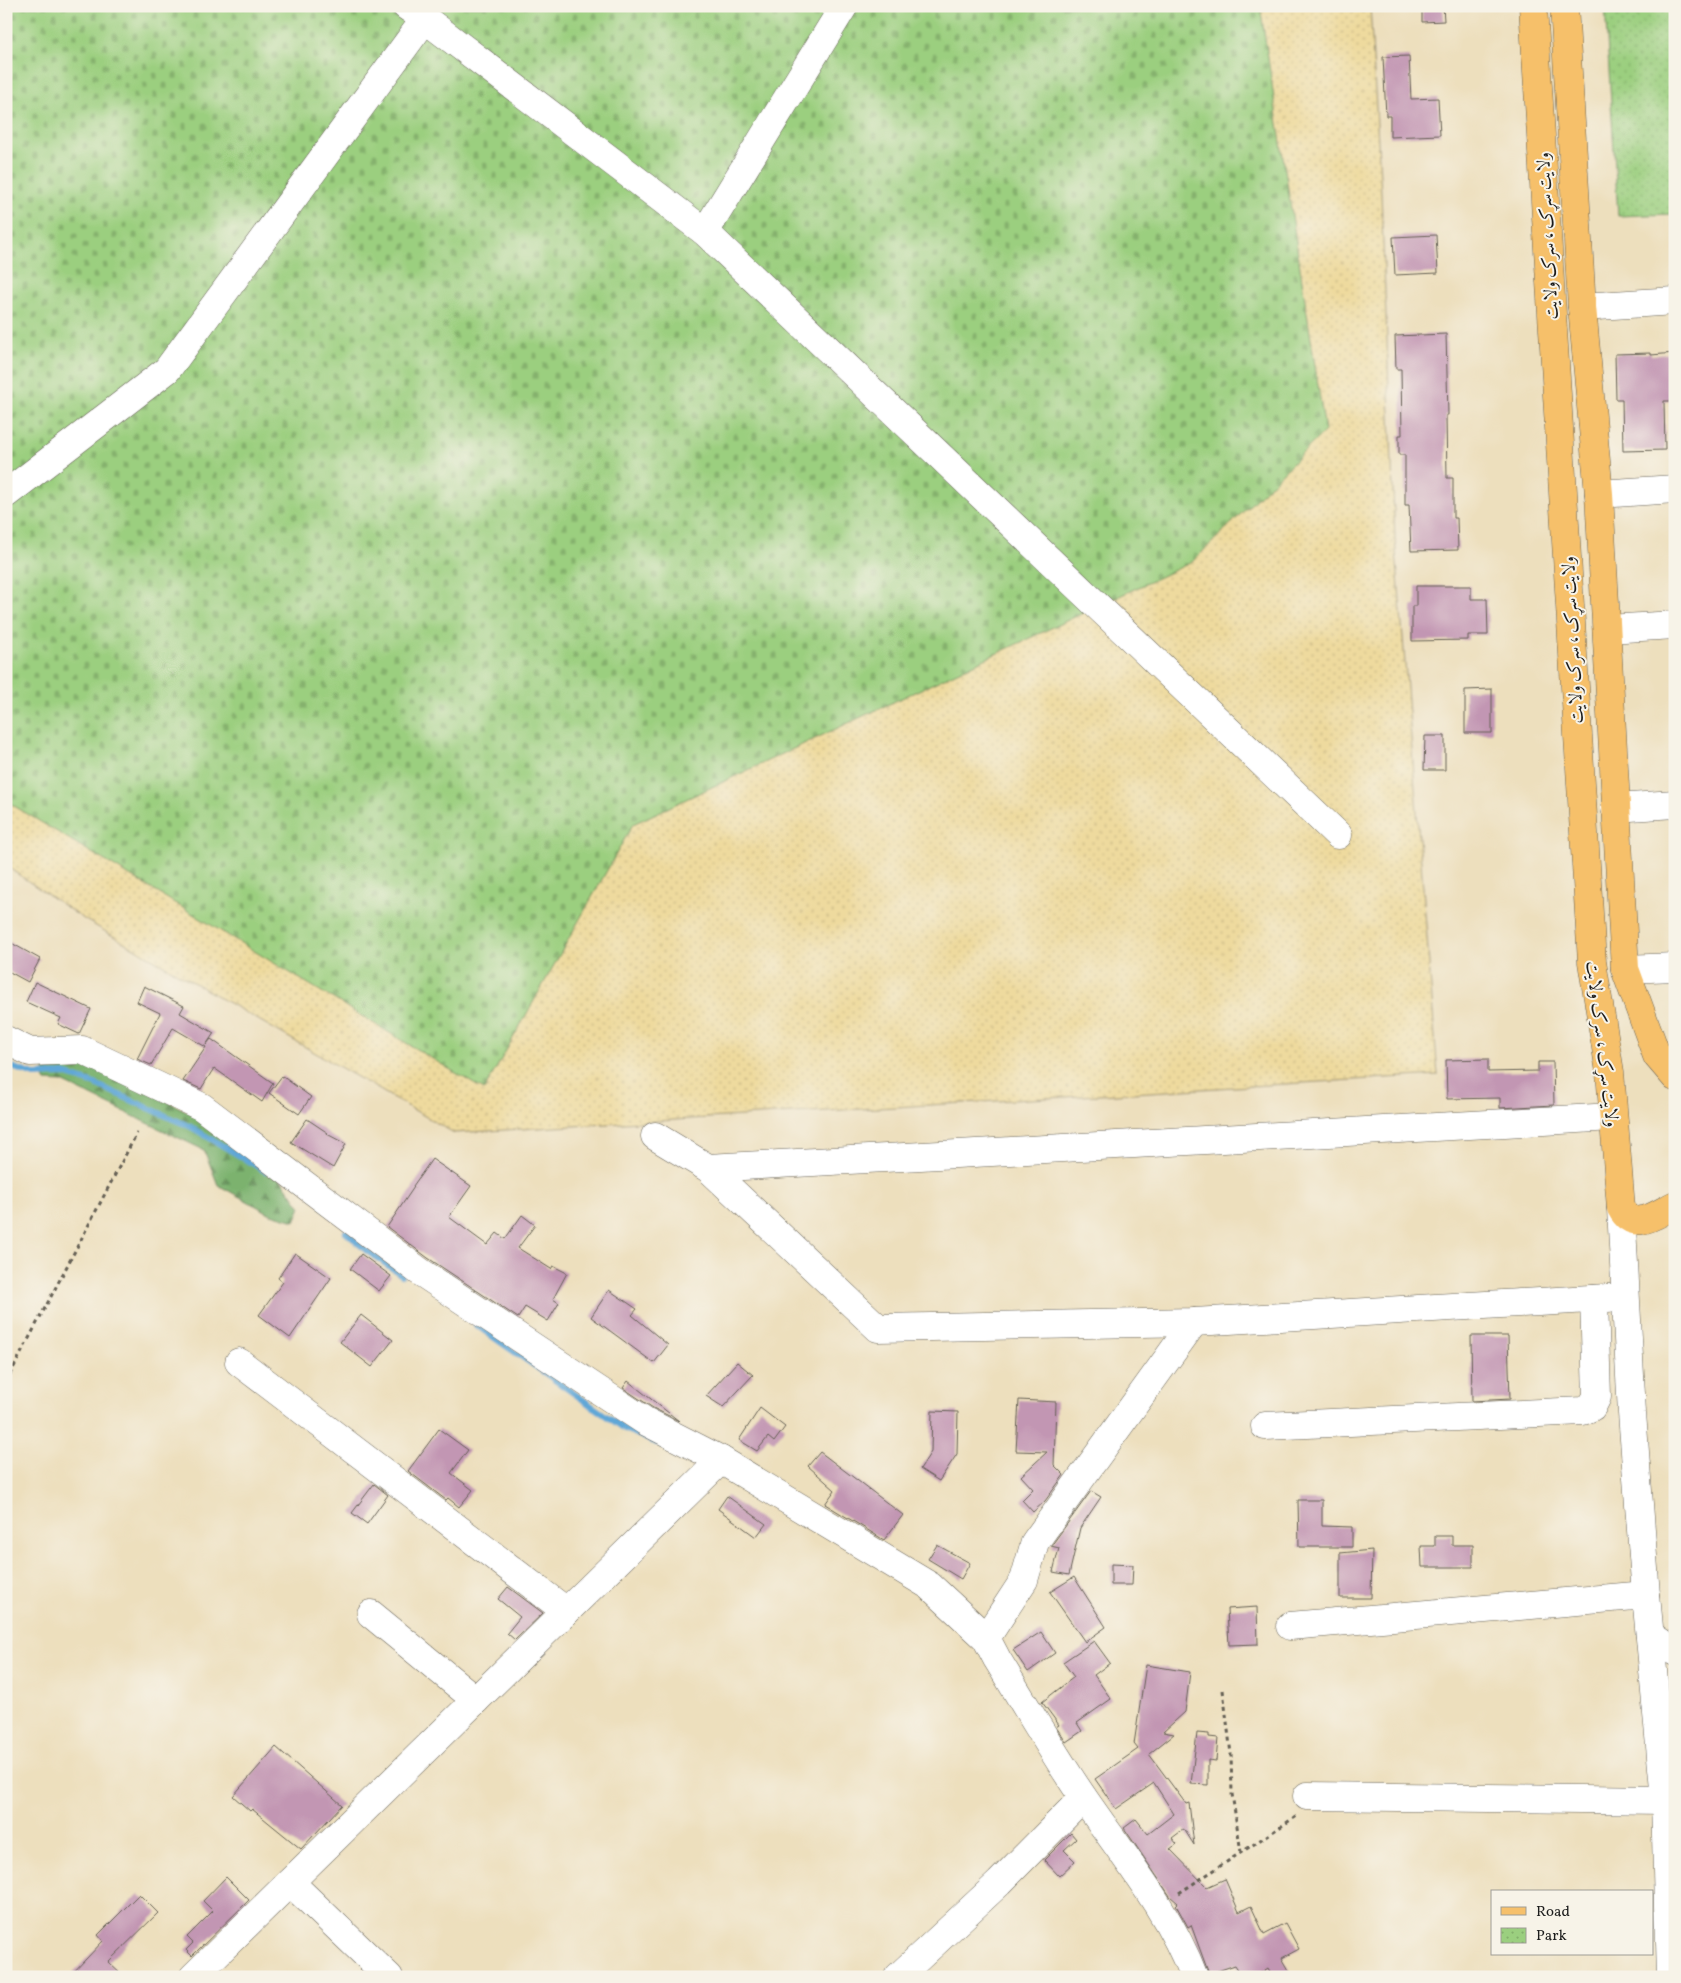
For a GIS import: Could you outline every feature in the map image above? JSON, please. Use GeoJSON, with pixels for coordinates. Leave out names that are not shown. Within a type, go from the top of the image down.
{"type":"FeatureCollection","features":[{"type":"Feature","properties":{"kind":"main road","name":"ولایت سړک ، سرک ولایت"},"geometry":{"type":"LineString","coordinates":[[1533,6],[1592,962],[1610,1072],[1620,1208]]}},
{"type":"Feature","properties":{"kind":"main road","name":"ولایت سړک ، سرک ولایت"},"geometry":{"type":"LineString","coordinates":[[1564,6],[1582,306],[1599,494],[1625,969],[1657,1056],[1675,1077]]}},
{"type":"Feature","properties":{"kind":"main road"},"geometry":{"type":"LineString","coordinates":[[1620,1208],[1625,1217],[1632,1221],[1640,1221],[1675,1205]]}},
{"type":"Feature","properties":{"kind":"street"},"geometry":{"type":"LineString","coordinates":[[704,232],[844,6]]}},
{"type":"Feature","properties":{"kind":"street"},"geometry":{"type":"LineString","coordinates":[[6,494],[167,370],[416,12],[704,232],[1338,835]]}},
{"type":"Feature","properties":{"kind":"street"},"geometry":{"type":"LineString","coordinates":[[1582,306],[1675,301]]}},
{"type":"Feature","properties":{"kind":"street"},"geometry":{"type":"LineString","coordinates":[[1599,494],[1675,490]]}},
{"type":"Feature","properties":{"kind":"street"},"geometry":{"type":"LineString","coordinates":[[1607,629],[1675,625]]}},
{"type":"Feature","properties":{"kind":"street"},"geometry":{"type":"LineString","coordinates":[[1615,808],[1675,804]]}},
{"type":"Feature","properties":{"kind":"street"},"geometry":{"type":"LineString","coordinates":[[1625,969],[1675,967]]}},
{"type":"Feature","properties":{"kind":"street"},"geometry":{"type":"LineString","coordinates":[[6,1040],[30,1052],[82,1050],[202,1107],[419,1271],[645,1421],[721,1460],[930,1586],[986,1638],[997,1659],[1084,1798],[1159,1906],[1182,1946],[1194,1977]]}},
{"type":"Feature","properties":{"kind":"street"},"geometry":{"type":"LineString","coordinates":[[708,1168],[1613,1117]]}},
{"type":"Feature","properties":{"kind":"street"},"geometry":{"type":"LineString","coordinates":[[655,1136],[708,1168],[878,1328],[1194,1322],[1624,1297]]}},
{"type":"Feature","properties":{"kind":"street"},"geometry":{"type":"LineString","coordinates":[[1620,1208],[1624,1297],[1646,1595],[1665,1800],[1671,1922],[1670,1977]]}},
{"type":"Feature","properties":{"kind":"street"},"geometry":{"type":"LineString","coordinates":[[1265,1426],[1583,1411],[1592,1407],[1596,1397],[1594,1299]]}},
{"type":"Feature","properties":{"kind":"street"},"geometry":{"type":"LineString","coordinates":[[986,1638],[1024,1580],[1035,1542],[1194,1322]]}},
{"type":"Feature","properties":{"kind":"street"},"geometry":{"type":"LineString","coordinates":[[239,1362],[566,1610]]}},
{"type":"Feature","properties":{"kind":"street"},"geometry":{"type":"LineString","coordinates":[[193,1977],[721,1460]]}},
{"type":"Feature","properties":{"kind":"street"},"geometry":{"type":"LineString","coordinates":[[1290,1626],[1646,1595]]}},
{"type":"Feature","properties":{"kind":"street"},"geometry":{"type":"LineString","coordinates":[[372,1614],[476,1700]]}},
{"type":"Feature","properties":{"kind":"street"},"geometry":{"type":"LineString","coordinates":[[1650,1635],[1675,1652]]}},
{"type":"Feature","properties":{"kind":"street"},"geometry":{"type":"LineString","coordinates":[[1307,1796],[1665,1800]]}},
{"type":"Feature","properties":{"kind":"street"},"geometry":{"type":"LineString","coordinates":[[898,1977],[999,1883],[1084,1798]]}},
{"type":"Feature","properties":{"kind":"street"},"geometry":{"type":"LineString","coordinates":[[290,1882],[389,1977]]}},
{"type":"Feature","properties":{"kind":"path"},"geometry":{"type":"LineString","coordinates":[[6,1382],[137,1133]]}},
{"type":"Feature","properties":{"kind":"path"},"geometry":{"type":"LineString","coordinates":[[1223,1690],[1231,1754],[1232,1794],[1241,1852]]}},
{"type":"Feature","properties":{"kind":"path"},"geometry":{"type":"LineString","coordinates":[[1159,1906],[1296,1818],[1307,1796]]}},
{"type":"Feature","properties":{"kind":"green space"},"geometry":{"type":"Polygon","coordinates":[[[6,6],[1260,6],[1325,431],[1192,562],[633,824],[484,1090],[6,801],[6,6]]]}},
{"type":"Feature","properties":{"kind":"green space"},"geometry":{"type":"Polygon","coordinates":[[[1605,6],[1675,6],[1675,214],[1618,216],[1605,6]]]}},
{"type":"Feature","properties":{"kind":"green space"},"geometry":{"type":"Polygon","coordinates":[[[88,1062],[217,1126],[272,1167],[301,1207],[295,1221],[271,1214],[218,1185],[204,1150],[62,1082],[45,1081],[44,1066],[88,1062]]]}},
{"type":"Feature","properties":{"kind":"sand"},"geometry":{"type":"Polygon","coordinates":[[[6,6],[1370,6],[1381,193],[1395,538],[1438,1075],[454,1133],[82,918],[6,866],[6,6]]]}},
{"type":"Feature","properties":{"kind":"building"},"geometry":{"type":"Polygon","coordinates":[[[1422,6],[1443,6],[1444,21],[1422,22],[1422,6]]]}},
{"type":"Feature","properties":{"kind":"building"},"geometry":{"type":"Polygon","coordinates":[[[1409,56],[1411,99],[1438,98],[1440,135],[1390,137],[1390,116],[1386,116],[1383,57],[1409,56]]]}},
{"type":"Feature","properties":{"kind":"building"},"geometry":{"type":"Polygon","coordinates":[[[1436,235],[1438,273],[1395,275],[1393,237],[1436,235]]]}},
{"type":"Feature","properties":{"kind":"building"},"geometry":{"type":"Polygon","coordinates":[[[1446,334],[1447,478],[1453,478],[1453,518],[1457,518],[1458,550],[1411,551],[1409,505],[1405,505],[1405,455],[1399,455],[1399,435],[1402,435],[1401,369],[1396,369],[1395,336],[1446,334]]]}},
{"type":"Feature","properties":{"kind":"building"},"geometry":{"type":"Polygon","coordinates":[[[1651,353],[1651,355],[1675,353],[1675,401],[1664,401],[1665,450],[1623,451],[1622,399],[1616,399],[1615,354],[1651,353]]]}},
{"type":"Feature","properties":{"kind":"building"},"geometry":{"type":"Polygon","coordinates":[[[1416,586],[1471,586],[1471,599],[1487,599],[1488,635],[1468,635],[1468,640],[1412,641],[1412,606],[1416,606],[1416,586]]]}},
{"type":"Feature","properties":{"kind":"building"},"geometry":{"type":"Polygon","coordinates":[[[1492,689],[1492,733],[1465,733],[1465,690],[1492,689]]]}},
{"type":"Feature","properties":{"kind":"building"},"geometry":{"type":"Polygon","coordinates":[[[1425,736],[1445,736],[1445,770],[1424,770],[1425,736]]]}},
{"type":"Feature","properties":{"kind":"building"},"geometry":{"type":"Polygon","coordinates":[[[6,940],[40,959],[28,982],[6,970],[6,940]]]}},
{"type":"Feature","properties":{"kind":"building"},"geometry":{"type":"Polygon","coordinates":[[[35,982],[91,1009],[79,1034],[58,1024],[61,1018],[26,1002],[35,982]]]}},
{"type":"Feature","properties":{"kind":"building"},"geometry":{"type":"Polygon","coordinates":[[[144,986],[184,1006],[180,1013],[214,1033],[206,1045],[211,1039],[273,1083],[262,1102],[214,1068],[201,1089],[183,1081],[206,1047],[173,1028],[151,1065],[137,1059],[160,1013],[137,1002],[144,986]]]}},
{"type":"Feature","properties":{"kind":"building"},"geometry":{"type":"Polygon","coordinates":[[[1488,1059],[1488,1072],[1538,1071],[1538,1062],[1553,1062],[1554,1105],[1500,1108],[1500,1098],[1447,1099],[1446,1060],[1488,1059]]]}},
{"type":"Feature","properties":{"kind":"building"},"geometry":{"type":"Polygon","coordinates":[[[282,1076],[311,1097],[299,1114],[269,1093],[282,1076]]]}},
{"type":"Feature","properties":{"kind":"building"},"geometry":{"type":"Polygon","coordinates":[[[307,1119],[327,1134],[346,1144],[333,1168],[291,1142],[307,1119]]]}},
{"type":"Feature","properties":{"kind":"building"},"geometry":{"type":"Polygon","coordinates":[[[432,1159],[471,1186],[449,1217],[487,1245],[497,1233],[505,1239],[522,1215],[535,1225],[518,1248],[551,1269],[553,1266],[567,1273],[553,1299],[559,1303],[548,1321],[525,1307],[518,1318],[428,1258],[387,1227],[432,1159]]]}},
{"type":"Feature","properties":{"kind":"building"},"geometry":{"type":"Polygon","coordinates":[[[295,1253],[331,1278],[290,1338],[259,1315],[283,1282],[278,1278],[295,1253]]]}},
{"type":"Feature","properties":{"kind":"building"},"geometry":{"type":"Polygon","coordinates":[[[361,1254],[391,1276],[379,1291],[350,1269],[361,1254]]]}},
{"type":"Feature","properties":{"kind":"building"},"geometry":{"type":"Polygon","coordinates":[[[609,1290],[637,1309],[632,1315],[668,1345],[654,1363],[591,1317],[609,1290]]]}},
{"type":"Feature","properties":{"kind":"building"},"geometry":{"type":"Polygon","coordinates":[[[361,1315],[393,1340],[372,1367],[340,1342],[361,1315]]]}},
{"type":"Feature","properties":{"kind":"building"},"geometry":{"type":"Polygon","coordinates":[[[1471,1336],[1508,1336],[1510,1399],[1472,1401],[1471,1336]]]}},
{"type":"Feature","properties":{"kind":"building"},"geometry":{"type":"Polygon","coordinates":[[[737,1362],[753,1375],[723,1407],[706,1396],[737,1362]]]}},
{"type":"Feature","properties":{"kind":"building"},"geometry":{"type":"Polygon","coordinates":[[[628,1381],[679,1421],[653,1408],[623,1388],[628,1381]]]}},
{"type":"Feature","properties":{"kind":"building"},"geometry":{"type":"Polygon","coordinates":[[[1019,1400],[1056,1402],[1054,1465],[1064,1475],[1045,1501],[1033,1512],[1022,1500],[1033,1489],[1021,1476],[1047,1452],[1016,1451],[1019,1400]]]}},
{"type":"Feature","properties":{"kind":"building"},"geometry":{"type":"Polygon","coordinates":[[[760,1408],[785,1427],[774,1442],[768,1437],[757,1451],[739,1440],[760,1408]]]}},
{"type":"Feature","properties":{"kind":"building"},"geometry":{"type":"Polygon","coordinates":[[[932,1411],[958,1412],[957,1454],[939,1481],[920,1469],[931,1452],[932,1411]]]}},
{"type":"Feature","properties":{"kind":"building"},"geometry":{"type":"Polygon","coordinates":[[[439,1429],[468,1450],[451,1473],[473,1490],[459,1507],[448,1498],[446,1500],[408,1471],[439,1429]]]}},
{"type":"Feature","properties":{"kind":"building"},"geometry":{"type":"Polygon","coordinates":[[[820,1452],[903,1515],[884,1540],[825,1504],[835,1490],[808,1466],[820,1452]]]}},
{"type":"Feature","properties":{"kind":"building"},"geometry":{"type":"Polygon","coordinates":[[[374,1484],[388,1495],[367,1524],[352,1513],[374,1484]]]}},
{"type":"Feature","properties":{"kind":"building"},"geometry":{"type":"Polygon","coordinates":[[[1091,1491],[1101,1497],[1080,1528],[1069,1575],[1053,1572],[1059,1548],[1051,1546],[1091,1491]]]}},
{"type":"Feature","properties":{"kind":"building"},"geometry":{"type":"Polygon","coordinates":[[[727,1496],[766,1524],[756,1537],[718,1509],[727,1496]]]}},
{"type":"Feature","properties":{"kind":"building"},"geometry":{"type":"Polygon","coordinates":[[[1298,1500],[1322,1500],[1322,1526],[1352,1527],[1352,1547],[1299,1547],[1298,1500]]]}},
{"type":"Feature","properties":{"kind":"building"},"geometry":{"type":"Polygon","coordinates":[[[1435,1536],[1452,1536],[1452,1545],[1473,1545],[1473,1567],[1422,1567],[1421,1546],[1435,1546],[1435,1536]]]}},
{"type":"Feature","properties":{"kind":"building"},"geometry":{"type":"Polygon","coordinates":[[[937,1545],[970,1563],[961,1579],[928,1559],[937,1545]]]}},
{"type":"Feature","properties":{"kind":"building"},"geometry":{"type":"Polygon","coordinates":[[[1372,1550],[1371,1598],[1340,1598],[1340,1553],[1372,1550]]]}},
{"type":"Feature","properties":{"kind":"building"},"geometry":{"type":"Polygon","coordinates":[[[1111,1564],[1133,1565],[1132,1585],[1111,1585],[1111,1564]]]}},
{"type":"Feature","properties":{"kind":"building"},"geometry":{"type":"Polygon","coordinates":[[[1074,1577],[1106,1627],[1085,1642],[1050,1592],[1074,1577]]]}},
{"type":"Feature","properties":{"kind":"building"},"geometry":{"type":"Polygon","coordinates":[[[508,1587],[543,1613],[515,1640],[507,1633],[520,1617],[498,1599],[508,1587]]]}},
{"type":"Feature","properties":{"kind":"building"},"geometry":{"type":"Polygon","coordinates":[[[1257,1607],[1258,1644],[1229,1645],[1227,1609],[1257,1607]]]}},
{"type":"Feature","properties":{"kind":"building"},"geometry":{"type":"Polygon","coordinates":[[[1041,1632],[1055,1653],[1028,1672],[1013,1650],[1041,1632]]]}},
{"type":"Feature","properties":{"kind":"building"},"geometry":{"type":"Polygon","coordinates":[[[1094,1641],[1110,1663],[1094,1675],[1111,1699],[1077,1723],[1082,1731],[1066,1742],[1056,1727],[1059,1725],[1042,1702],[1074,1677],[1063,1662],[1094,1641]]]}},
{"type":"Feature","properties":{"kind":"building"},"geometry":{"type":"Polygon","coordinates":[[[1146,1665],[1190,1672],[1185,1712],[1163,1732],[1174,1734],[1149,1754],[1186,1804],[1189,1803],[1194,1845],[1184,1829],[1172,1838],[1177,1844],[1170,1849],[1207,1887],[1225,1879],[1239,1912],[1251,1906],[1264,1934],[1285,1923],[1299,1949],[1282,1958],[1293,1977],[1273,1977],[1268,1968],[1255,1977],[1243,1977],[1235,1965],[1209,1974],[1191,1925],[1188,1927],[1176,1905],[1178,1903],[1170,1896],[1124,1828],[1136,1819],[1148,1834],[1174,1814],[1154,1783],[1116,1809],[1095,1779],[1138,1749],[1134,1744],[1146,1665]]]}},
{"type":"Feature","properties":{"kind":"building"},"geometry":{"type":"Polygon","coordinates":[[[1197,1733],[1209,1734],[1209,1737],[1218,1738],[1216,1761],[1208,1760],[1208,1785],[1191,1784],[1197,1733]]]}},
{"type":"Feature","properties":{"kind":"building"},"geometry":{"type":"Polygon","coordinates":[[[276,1747],[342,1805],[301,1849],[233,1796],[276,1747]]]}},
{"type":"Feature","properties":{"kind":"building"},"geometry":{"type":"Polygon","coordinates":[[[1071,1833],[1076,1839],[1064,1850],[1075,1861],[1059,1876],[1044,1860],[1071,1833]]]}},
{"type":"Feature","properties":{"kind":"building"},"geometry":{"type":"Polygon","coordinates":[[[226,1877],[249,1900],[192,1956],[186,1950],[193,1943],[187,1937],[213,1911],[203,1901],[226,1877]]]}},
{"type":"Feature","properties":{"kind":"building"},"geometry":{"type":"Polygon","coordinates":[[[139,1894],[158,1913],[108,1962],[124,1977],[69,1977],[103,1941],[98,1935],[139,1894]]]}},
{"type":"Feature","properties":{"kind":"waterway"},"geometry":{"type":"LineString","coordinates":[[6,1065],[34,1075],[64,1074],[95,1084],[191,1127],[265,1171]]}},
{"type":"Feature","properties":{"kind":"waterway"},"geometry":{"type":"LineString","coordinates":[[346,1232],[367,1251],[402,1275]]}},
{"type":"Feature","properties":{"kind":"waterway"},"geometry":{"type":"LineString","coordinates":[[476,1325],[625,1429],[683,1455]]}}]}
